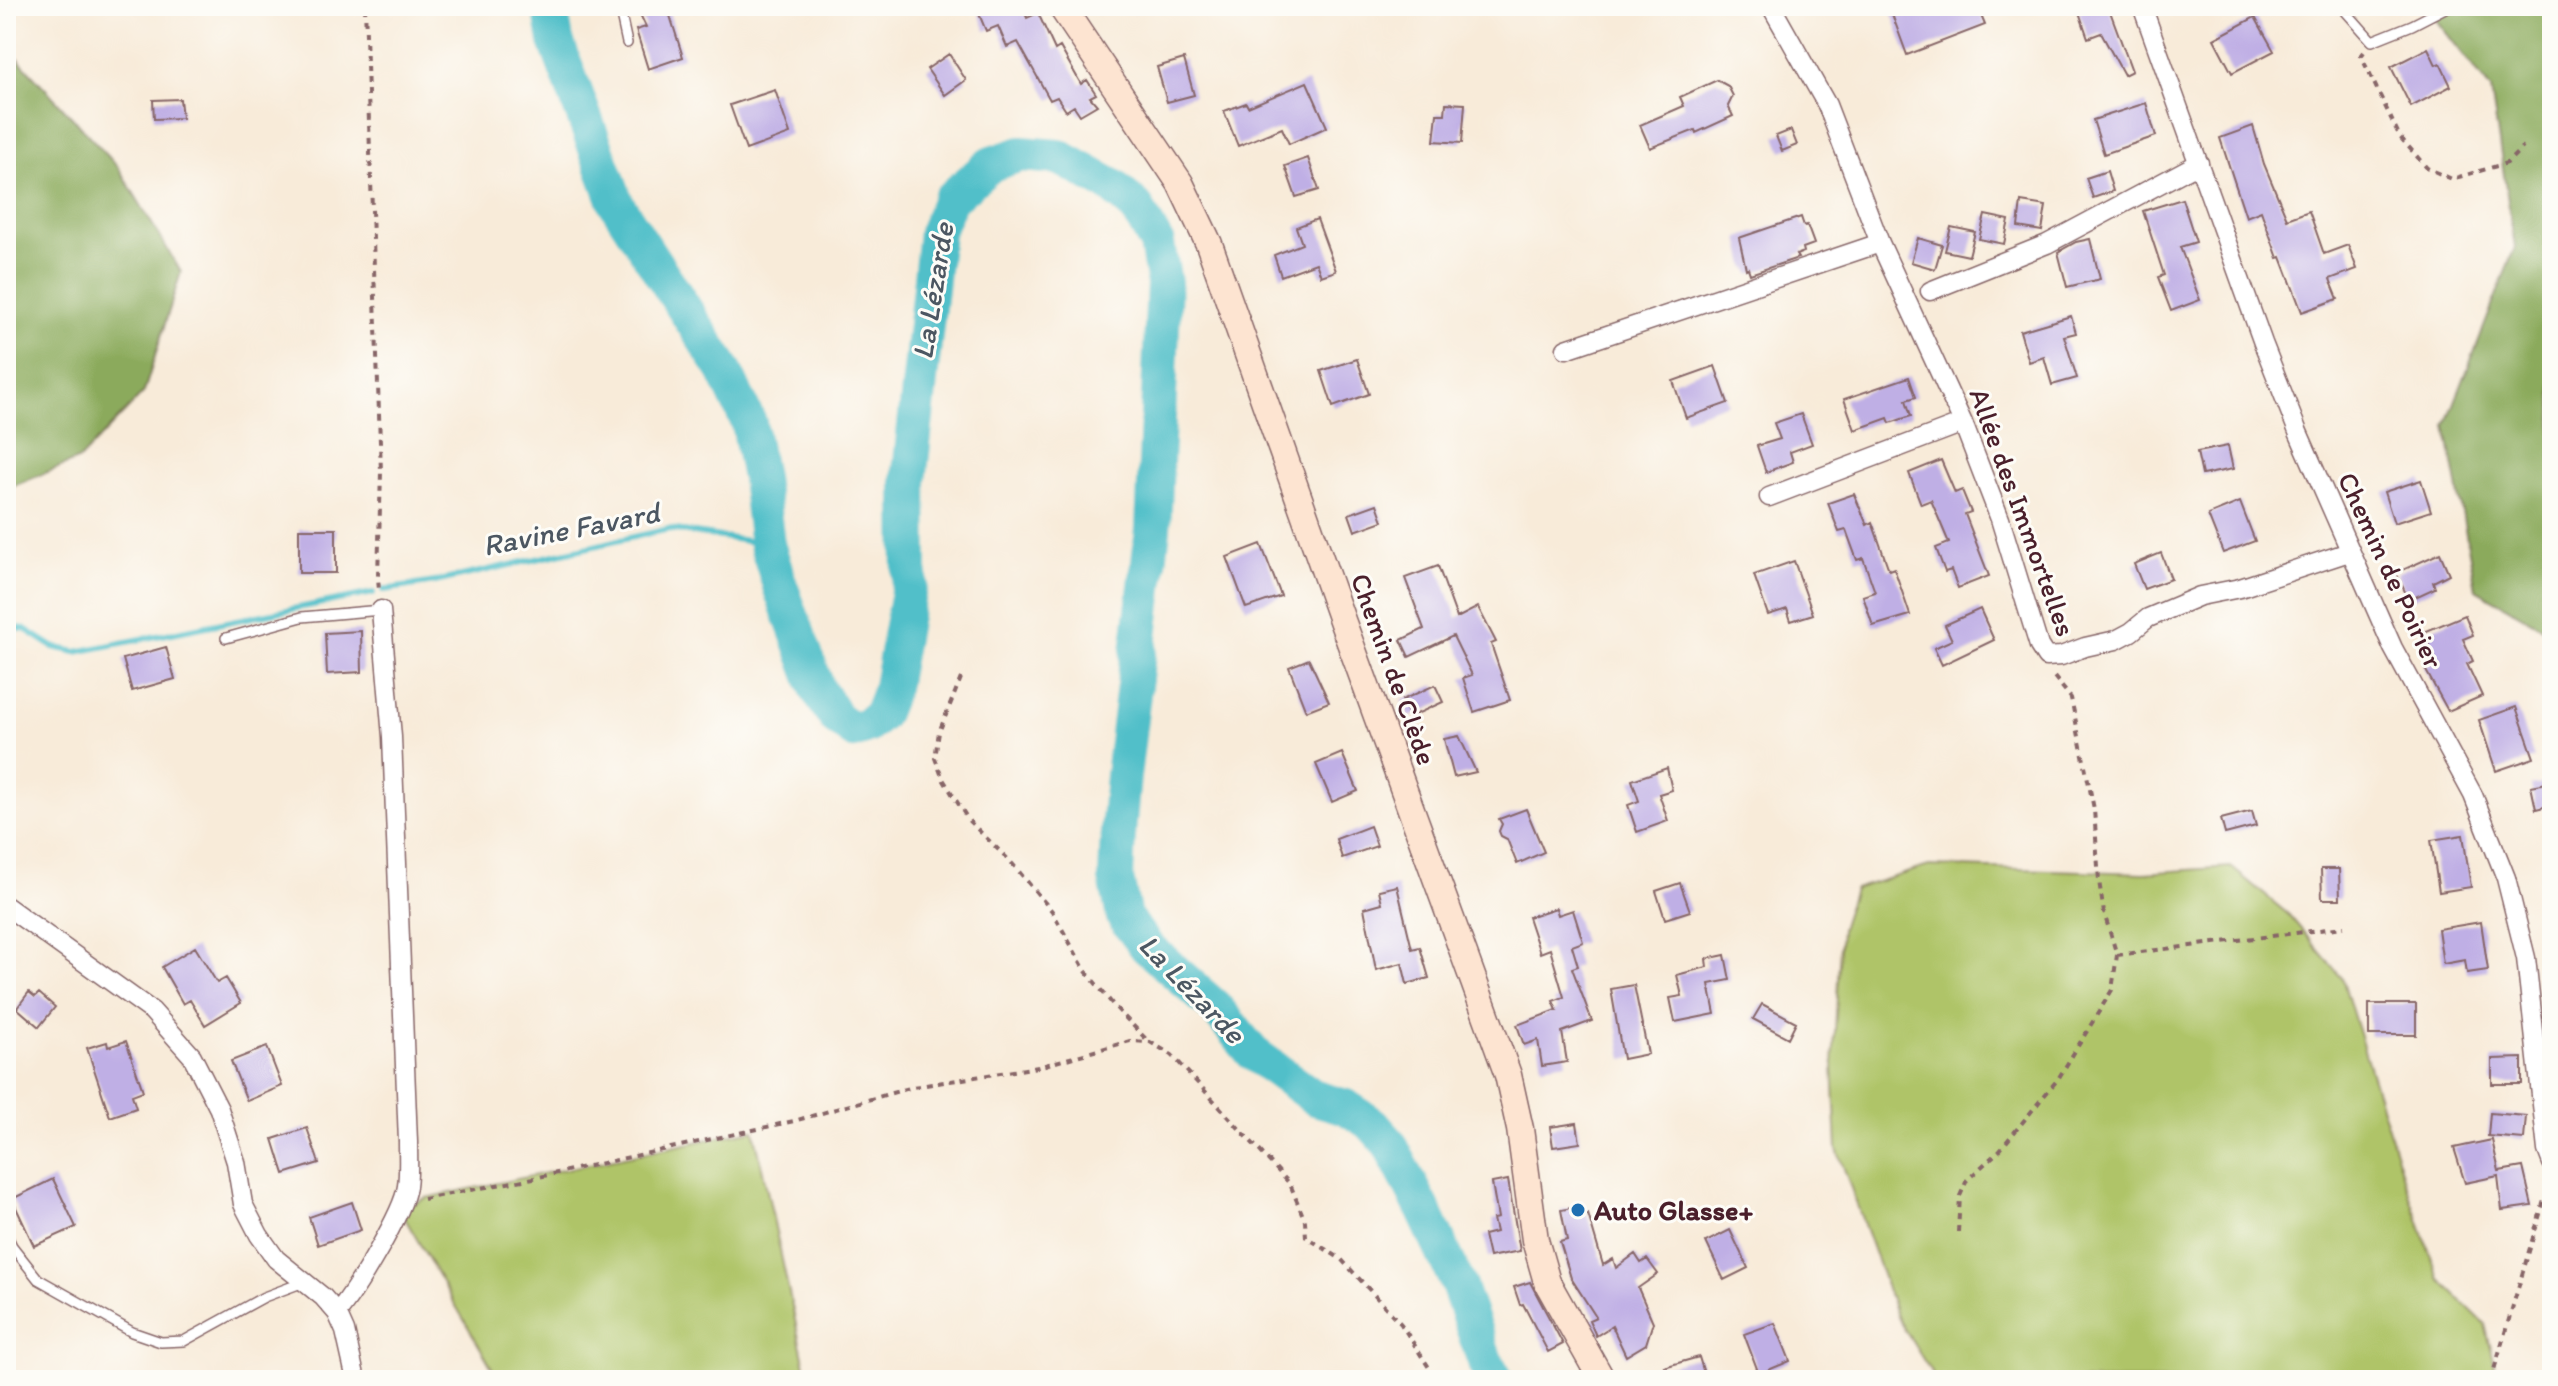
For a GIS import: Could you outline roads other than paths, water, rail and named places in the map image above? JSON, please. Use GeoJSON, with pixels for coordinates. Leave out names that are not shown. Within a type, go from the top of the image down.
{"type":"FeatureCollection","features":[{"type":"Feature","properties":{"kind":"main road","name":"Chemin de Clède"},"geometry":{"type":"LineString","coordinates":[[1061,6],[1180,183],[1209,244],[1508,1075],[1520,1129],[1535,1240],[1547,1282],[1602,1380]]}},
{"type":"Feature","properties":{"kind":"street","name":"Allée des Immortelles"},"geometry":{"type":"LineString","coordinates":[[1771,6],[1827,105],[1880,243],[1963,423],[2000,519],[2039,646],[2046,657],[2061,656],[2116,640],[2148,618],[2200,596],[2240,588],[2349,552]]}},
{"type":"Feature","properties":{"kind":"street","name":"Chemin de Poirier"},"geometry":{"type":"LineString","coordinates":[[2142,6],[2263,343],[2349,552],[2393,648],[2473,795],[2506,878],[2526,958],[2547,1150],[2552,1163]]}},
{"type":"Feature","properties":{"kind":"street"},"geometry":{"type":"LineString","coordinates":[[1930,291],[2047,244],[2199,163]]}},
{"type":"Feature","properties":{"kind":"street"},"geometry":{"type":"LineString","coordinates":[[1566,349],[1880,243]]}},
{"type":"Feature","properties":{"kind":"street"},"geometry":{"type":"LineString","coordinates":[[1769,497],[1963,423]]}},
{"type":"Feature","properties":{"kind":"street"},"geometry":{"type":"LineString","coordinates":[[337,1313],[349,1299],[400,1210],[407,1188],[408,1142],[392,737],[381,610]]}},
{"type":"Feature","properties":{"kind":"street"},"geometry":{"type":"LineString","coordinates":[[6,906],[152,1011],[192,1056],[219,1109],[236,1162],[243,1204],[276,1259],[337,1313],[345,1331],[356,1380]]}},
{"type":"Feature","properties":{"kind":"lane"},"geometry":{"type":"LineString","coordinates":[[619,6],[627,43]]}},
{"type":"Feature","properties":{"kind":"lane"},"geometry":{"type":"LineString","coordinates":[[2341,6],[2372,41],[2449,6]]}},
{"type":"Feature","properties":{"kind":"lane"},"geometry":{"type":"LineString","coordinates":[[226,638],[302,617],[381,610]]}},
{"type":"Feature","properties":{"kind":"lane"},"geometry":{"type":"LineString","coordinates":[[6,1234],[38,1279],[132,1332],[161,1342],[184,1341],[264,1297],[304,1282]]}},
{"type":"Feature","properties":{"kind":"waterway","name":"La Lézarde"},"geometry":{"type":"LineString","coordinates":[[550,6],[556,41],[617,205],[724,370],[749,423],[767,544],[780,586],[818,690],[836,718],[854,731],[867,726],[880,715],[891,687],[910,582],[909,481],[936,233],[950,199],[991,164],[1021,154],[1059,157],[1112,186],[1137,208],[1157,244],[1164,283],[1153,529],[1118,833],[1116,878],[1124,917],[1147,947],[1215,1007],[1253,1053],[1315,1098],[1346,1107],[1372,1124],[1389,1143],[1458,1284],[1485,1361],[1496,1380]]}},
{"type":"Feature","properties":{"kind":"waterway","name":"Ravine Favard"},"geometry":{"type":"LineString","coordinates":[[384,590],[435,582],[669,529],[767,544]]}},
{"type":"Feature","properties":{"kind":"waterway","name":"Ravine Favard"},"geometry":{"type":"LineString","coordinates":[[6,627],[25,629],[53,647],[76,652],[373,593]]}},
{"type":"Feature","properties":{"kind":"place","name":"Auto Glasse+"},"geometry":{"type":"Point","coordinates":[1578,1210]}}]}
